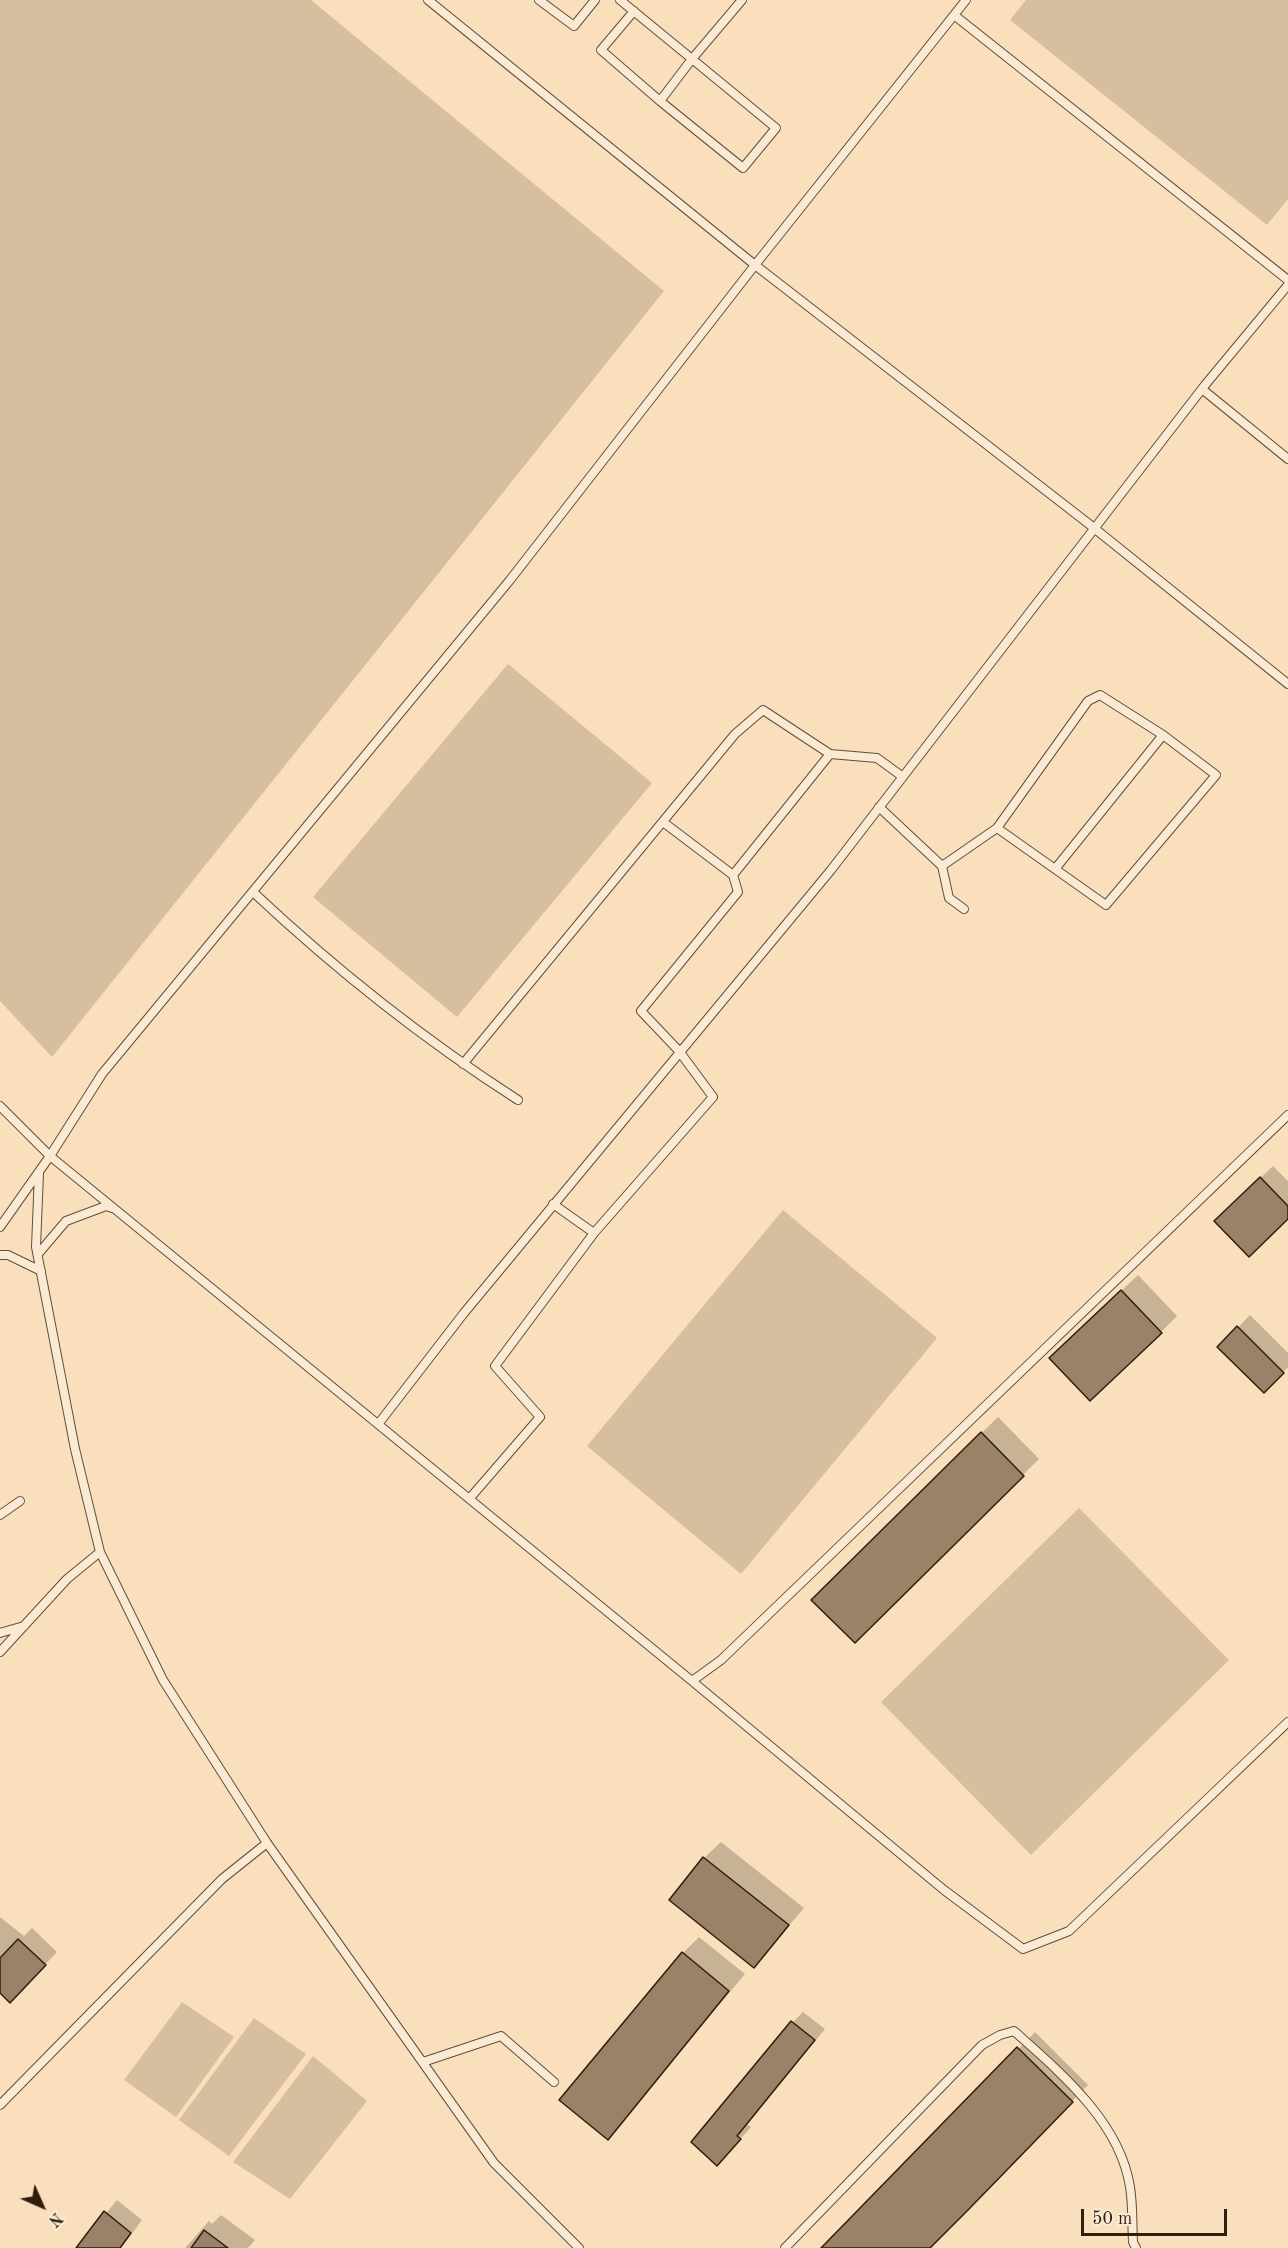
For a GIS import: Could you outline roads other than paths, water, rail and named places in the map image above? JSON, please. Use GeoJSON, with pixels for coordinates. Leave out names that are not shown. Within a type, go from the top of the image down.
{"type":"FeatureCollection","features":[{"type":"Feature","properties":{"kind":"lane"},"geometry":{"type":"LineString","coordinates":[[428,0],[755,265],[1094,528],[1288,684]]}},
{"type":"Feature","properties":{"kind":"lane"},"geometry":{"type":"LineString","coordinates":[[539,0],[574,26],[595,0]]}},
{"type":"Feature","properties":{"kind":"lane"},"geometry":{"type":"LineString","coordinates":[[620,0],[634,11],[776,128],[743,168],[601,50],[634,11]]}},
{"type":"Feature","properties":{"kind":"lane"},"geometry":{"type":"LineString","coordinates":[[660,101],[742,0]]}},
{"type":"Feature","properties":{"kind":"lane"},"geometry":{"type":"LineString","coordinates":[[0,1227],[50,1156],[102,1074],[510,580],[755,265],[966,0]]}},
{"type":"Feature","properties":{"kind":"lane"},"geometry":{"type":"LineString","coordinates":[[379,1423],[464,1313],[553,1204],[831,870],[1202,389],[1288,282],[954,15]]}},
{"type":"Feature","properties":{"kind":"lane"},"geometry":{"type":"LineString","coordinates":[[1202,389],[1288,459]]}},
{"type":"Feature","properties":{"kind":"lane"},"geometry":{"type":"LineString","coordinates":[[942,866],[997,828],[1088,701],[1101,695],[1163,735],[1216,775],[1106,905],[997,828]]}},
{"type":"Feature","properties":{"kind":"lane"},"geometry":{"type":"LineString","coordinates":[[463,1064],[735,734],[763,710],[830,754],[877,758],[903,777]]}},
{"type":"Feature","properties":{"kind":"lane"},"geometry":{"type":"LineString","coordinates":[[1055,869],[1163,735]]}},
{"type":"Feature","properties":{"kind":"lane"},"geometry":{"type":"LineString","coordinates":[[733,875],[830,754]]}},
{"type":"Feature","properties":{"kind":"lane"},"geometry":{"type":"LineString","coordinates":[[879,807],[942,866],[949,898],[964,909]]}},
{"type":"Feature","properties":{"kind":"lane"},"geometry":{"type":"LineString","coordinates":[[470,1498],[540,1417],[495,1366],[594,1233],[713,1097],[679,1051],[641,1011],[738,892],[733,875],[663,822]]}},
{"type":"Feature","properties":{"kind":"lane"},"geometry":{"type":"LineString","coordinates":[[253,892],[319,954],[463,1064],[519,1100]]}},
{"type":"Feature","properties":{"kind":"lane"},"geometry":{"type":"LineString","coordinates":[[0,1106],[50,1156],[379,1423],[944,1890],[1023,1949],[1069,1931],[1288,1722]]}},
{"type":"Feature","properties":{"kind":"lane"},"geometry":{"type":"LineString","coordinates":[[692,1681],[721,1660],[1288,1115]]}},
{"type":"Feature","properties":{"kind":"lane"},"geometry":{"type":"LineString","coordinates":[[39,1172],[38,1254],[75,1449],[100,1552],[163,1680],[267,1843],[494,2163],[579,2248]]}},
{"type":"Feature","properties":{"kind":"lane"},"geometry":{"type":"LineString","coordinates":[[553,1204],[594,1233]]}},
{"type":"Feature","properties":{"kind":"lane"},"geometry":{"type":"LineString","coordinates":[[38,1254],[66,1221],[106,1206],[116,1209]]}},
{"type":"Feature","properties":{"kind":"lane"},"geometry":{"type":"LineString","coordinates":[[0,1255],[8,1255],[41,1271]]}},
{"type":"Feature","properties":{"kind":"lane"},"geometry":{"type":"LineString","coordinates":[[0,1515],[20,1501]]}},
{"type":"Feature","properties":{"kind":"lane"},"geometry":{"type":"LineString","coordinates":[[0,1652],[67,1579],[100,1552]]}},
{"type":"Feature","properties":{"kind":"lane"},"geometry":{"type":"LineString","coordinates":[[0,1633],[24,1626]]}},
{"type":"Feature","properties":{"kind":"lane"},"geometry":{"type":"LineString","coordinates":[[0,2105],[222,1879],[267,1843]]}},
{"type":"Feature","properties":{"kind":"lane"},"geometry":{"type":"LineString","coordinates":[[785,2248],[982,2045],[1000,2035],[1014,2031],[1044,2058],[1112,2133],[1130,2186],[1133,2242],[1136,2248]]}},
{"type":"Feature","properties":{"kind":"lane"},"geometry":{"type":"LineString","coordinates":[[423,2062],[501,2036],[554,2082]]}}]}
